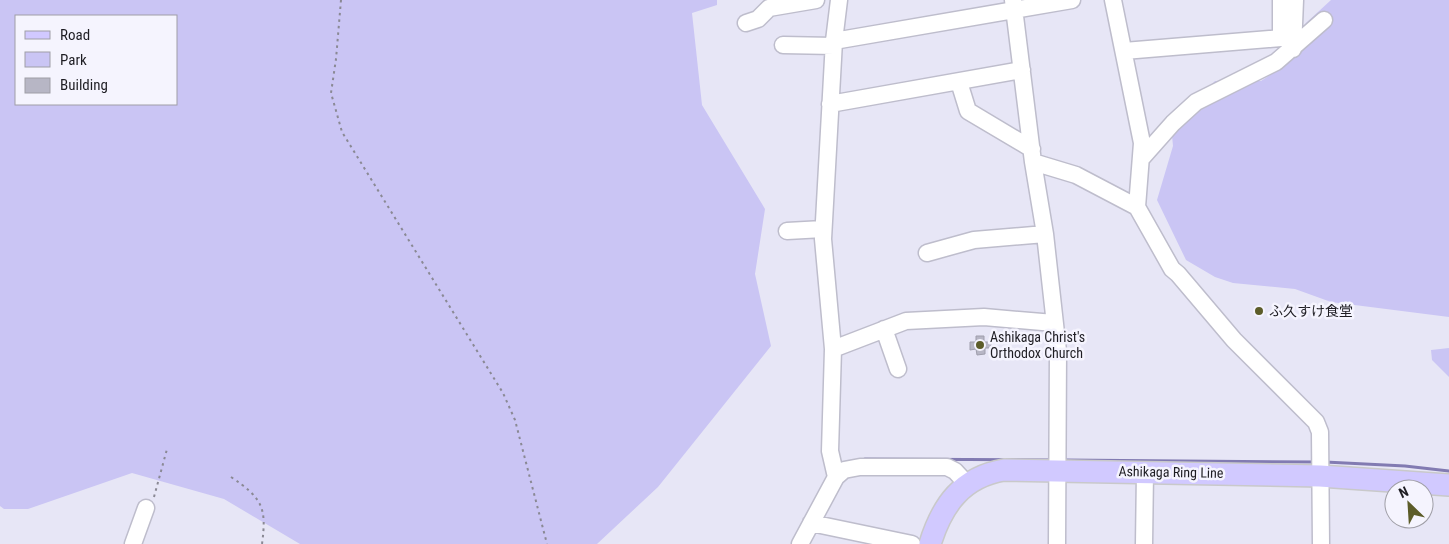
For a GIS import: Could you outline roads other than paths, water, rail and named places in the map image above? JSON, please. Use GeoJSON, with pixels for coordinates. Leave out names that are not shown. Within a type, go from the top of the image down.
{"type":"FeatureCollection","features":[{"type":"Feature","properties":{"kind":"main road","name":"Ashikaga Ring Line"},"geometry":{"type":"LineString","coordinates":[[930,544],[945,506],[967,484],[986,474],[1004,470],[1320,476],[1449,484]]}},
{"type":"Feature","properties":{"kind":"street"},"geometry":{"type":"LineString","coordinates":[[746,23],[758,18],[769,8],[816,0]]}},
{"type":"Feature","properties":{"kind":"street"},"geometry":{"type":"LineString","coordinates":[[836,477],[830,451],[833,349],[823,229],[834,44],[839,0]]}},
{"type":"Feature","properties":{"kind":"street"},"geometry":{"type":"LineString","coordinates":[[784,46],[834,44],[1013,5],[1072,0]]}},
{"type":"Feature","properties":{"kind":"street"},"geometry":{"type":"LineString","coordinates":[[1113,0],[1142,143],[1137,207]]}},
{"type":"Feature","properties":{"kind":"street"},"geometry":{"type":"LineString","coordinates":[[1124,51],[1281,38],[1281,0]]}},
{"type":"Feature","properties":{"kind":"street"},"geometry":{"type":"LineString","coordinates":[[1293,49],[1295,0]]}},
{"type":"Feature","properties":{"kind":"street"},"geometry":{"type":"LineString","coordinates":[[1013,5],[1032,156],[1045,234],[1058,351],[1057,544]]}},
{"type":"Feature","properties":{"kind":"street"},"geometry":{"type":"LineString","coordinates":[[1141,159],[1173,123],[1196,102],[1258,73],[1293,49],[1324,20]]}},
{"type":"Feature","properties":{"kind":"street"},"geometry":{"type":"LineString","coordinates":[[830,104],[1022,70]]}},
{"type":"Feature","properties":{"kind":"street"},"geometry":{"type":"LineString","coordinates":[[959,82],[968,111],[1032,156],[1076,175],[1137,207],[1172,269],[1234,340],[1316,422],[1320,432],[1321,544]]}},
{"type":"Feature","properties":{"kind":"street"},"geometry":{"type":"LineString","coordinates":[[787,231],[823,229]]}},
{"type":"Feature","properties":{"kind":"street"},"geometry":{"type":"LineString","coordinates":[[927,253],[974,240],[1045,234]]}},
{"type":"Feature","properties":{"kind":"street"},"geometry":{"type":"LineString","coordinates":[[833,349],[906,320],[926,321],[958,317],[984,317],[1054,324]]}},
{"type":"Feature","properties":{"kind":"street"},"geometry":{"type":"LineString","coordinates":[[884,329],[898,369]]}},
{"type":"Feature","properties":{"kind":"street"},"geometry":{"type":"LineString","coordinates":[[800,544],[836,477],[844,470],[860,467],[947,467],[955,471],[967,484]]}},
{"type":"Feature","properties":{"kind":"street"},"geometry":{"type":"LineString","coordinates":[[1144,544],[1145,472]]}},
{"type":"Feature","properties":{"kind":"street"},"geometry":{"type":"LineString","coordinates":[[133,544],[146,508]]}},
{"type":"Feature","properties":{"kind":"street"},"geometry":{"type":"LineString","coordinates":[[811,523],[912,544]]}},
{"type":"Feature","properties":{"kind":"waterway"},"geometry":{"type":"LineString","coordinates":[[865,459],[1051,460]]}},
{"type":"Feature","properties":{"kind":"waterway"},"geometry":{"type":"LineString","coordinates":[[1063,460],[1316,462]]}},
{"type":"Feature","properties":{"kind":"waterway"},"geometry":{"type":"LineString","coordinates":[[1325,462],[1405,466],[1449,471]]}},
{"type":"Feature","properties":{"kind":"place","name":"ふ久すけ食堂"},"geometry":{"type":"Point","coordinates":[1259,311]}},
{"type":"Feature","properties":{"kind":"place","name":"Ashikaga Christ's Orthodox Church"},"geometry":{"type":"Point","coordinates":[980,345]}}]}
